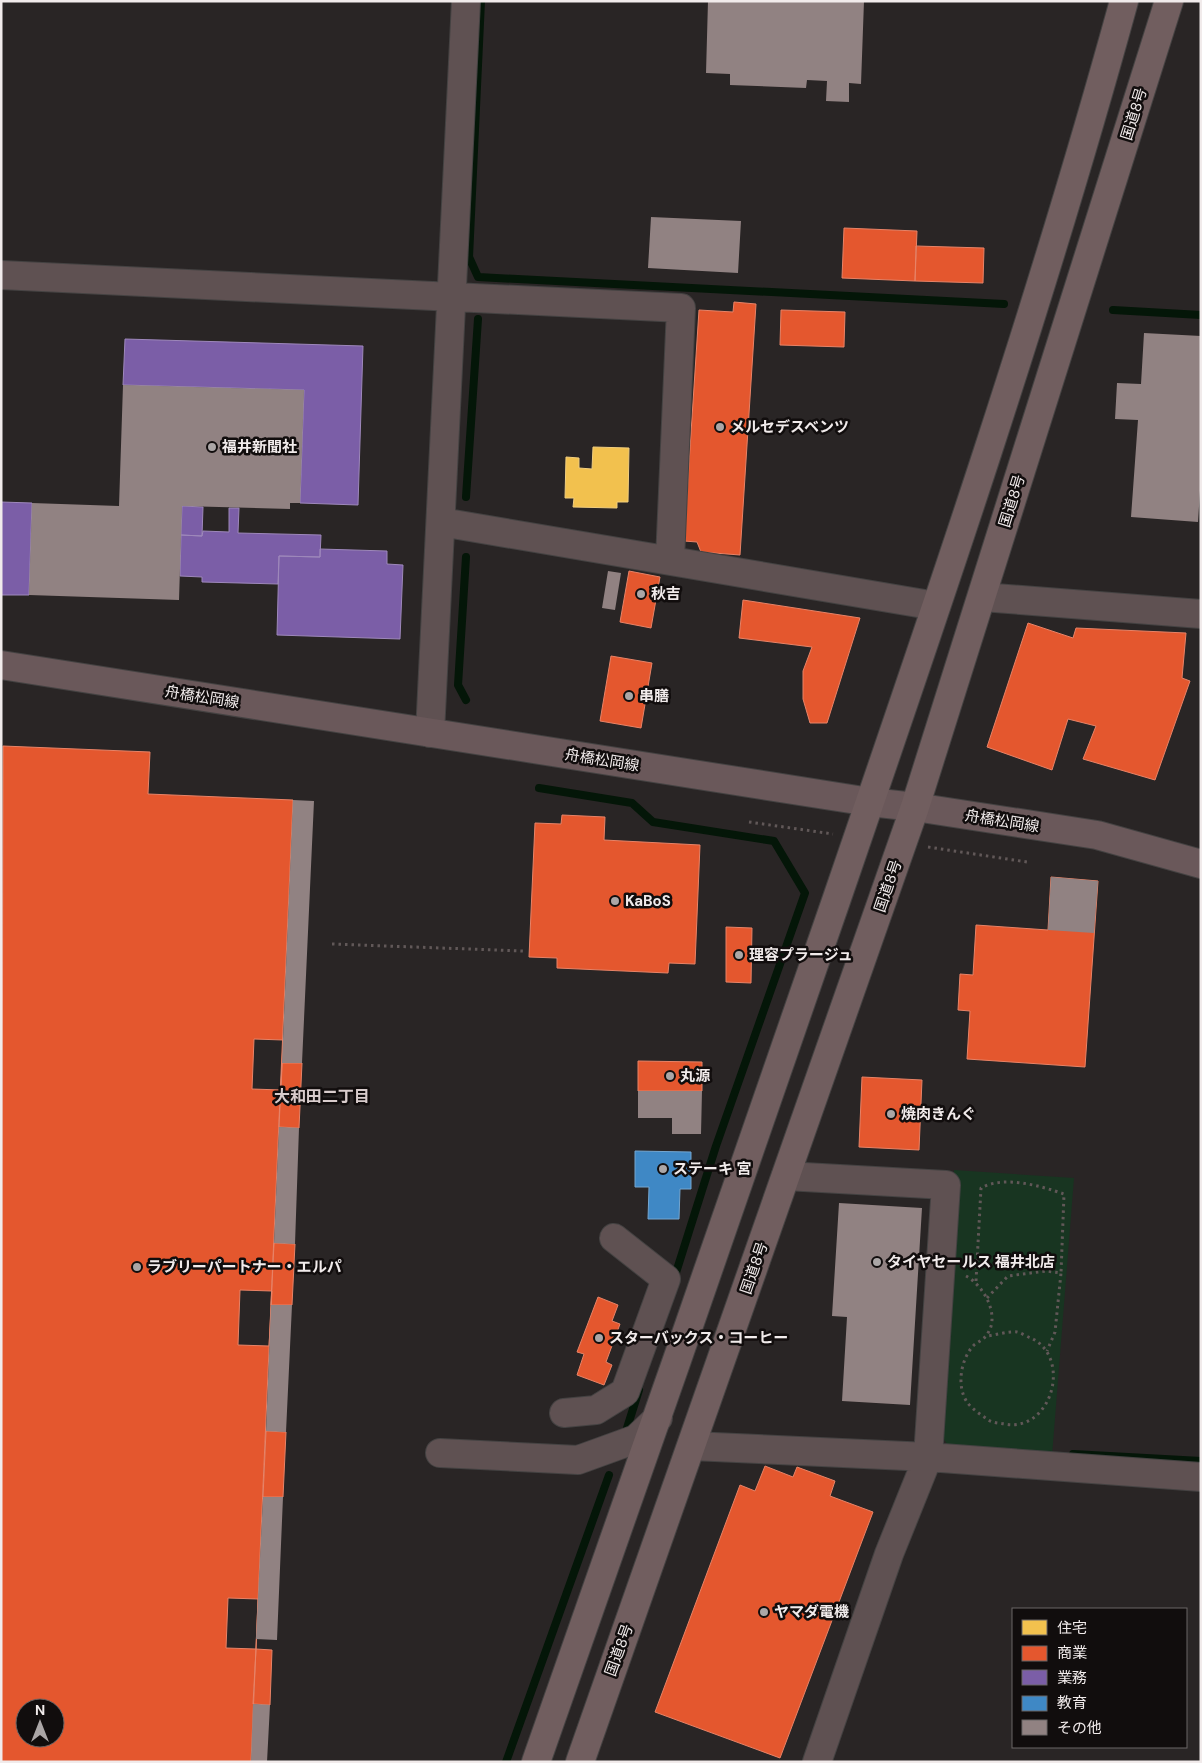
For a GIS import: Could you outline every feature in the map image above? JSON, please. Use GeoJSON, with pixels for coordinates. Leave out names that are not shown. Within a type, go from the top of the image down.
{"type":"FeatureCollection","features":[{"type":"Feature","properties":{"kind":"highway"},"geometry":{"type":"LineString","coordinates":[[536,1762],[658,1418],[936,606],[1036,303],[1124,1]]}},
{"type":"Feature","properties":{"kind":"highway","name":"国道8号"},"geometry":{"type":"LineString","coordinates":[[580,1762],[916,807],[1170,1]]}},
{"type":"Feature","properties":{"kind":"main road","name":"舟橋松岡線"},"geometry":{"type":"LineString","coordinates":[[1,665],[870,802],[916,807],[1097,835],[1201,864]]}},
{"type":"Feature","properties":{"kind":"street"},"geometry":{"type":"LineString","coordinates":[[430,733],[466,1]]}},
{"type":"Feature","properties":{"kind":"street"},"geometry":{"type":"LineString","coordinates":[[1,275],[680,308],[670,560]]}},
{"type":"Feature","properties":{"kind":"street"},"geometry":{"type":"LineString","coordinates":[[441,522],[936,606]]}},
{"type":"Feature","properties":{"kind":"street"},"geometry":{"type":"LineString","coordinates":[[982,597],[1201,614]]}},
{"type":"Feature","properties":{"kind":"street"},"geometry":{"type":"LineString","coordinates":[[786,1176],[946,1184],[928,1457],[889,1554],[818,1762]]}},
{"type":"Feature","properties":{"kind":"street"},"geometry":{"type":"LineString","coordinates":[[564,1413],[596,1410],[625,1392],[666,1279],[614,1238]]}},
{"type":"Feature","properties":{"kind":"street"},"geometry":{"type":"LineString","coordinates":[[440,1453],[578,1460],[636,1439],[658,1418]]}},
{"type":"Feature","properties":{"kind":"street"},"geometry":{"type":"LineString","coordinates":[[692,1446],[928,1457],[1201,1477]]}},
{"type":"Feature","properties":{"kind":"path"},"geometry":{"type":"LineString","coordinates":[[332,944],[523,951]]}},
{"type":"Feature","properties":{"kind":"path"},"geometry":{"type":"LineString","coordinates":[[976,1282],[981,1188],[987,1185],[1013,1183],[1035,1184],[1064,1194],[1061,1273],[1055,1332],[1047,1351]]}},
{"type":"Feature","properties":{"kind":"path"},"geometry":{"type":"LineString","coordinates":[[987,1298],[1008,1276],[1046,1271],[1061,1273]]}},
{"type":"Feature","properties":{"kind":"path"},"geometry":{"type":"LineString","coordinates":[[959,1272],[976,1282],[987,1298],[993,1326],[987,1336],[973,1346],[962,1364],[961,1386],[967,1402],[989,1421],[1011,1425],[1028,1421],[1047,1405],[1055,1378],[1052,1360],[1047,1351],[1038,1342],[1017,1332],[987,1336]]}},
{"type":"Feature","properties":{"kind":"green space"},"geometry":{"type":"Polygon","coordinates":[[[954,1170],[1074,1178],[1052,1456],[949,1447],[935,1426],[954,1170]]]}},
{"type":"Feature","properties":{"kind":"building: 住宅"},"geometry":{"type":"Polygon","coordinates":[[[593,447],[629,448],[628,502],[617,502],[617,508],[573,507],[574,498],[565,498],[566,457],[579,458],[579,468],[592,469],[593,447]]]}},
{"type":"Feature","properties":{"kind":"building: 商業"},"geometry":{"type":"Polygon","coordinates":[[[844,228],[917,231],[915,281],[842,278],[844,228]]]}},
{"type":"Feature","properties":{"kind":"building: 商業"},"geometry":{"type":"Polygon","coordinates":[[[916,246],[984,248],[983,283],[915,281],[916,246]]]}},
{"type":"Feature","properties":{"kind":"building: 商業","name":"メルセデスベンツ"},"geometry":{"type":"Polygon","coordinates":[[[734,302],[756,304],[740,555],[701,552],[697,542],[684,541],[699,310],[733,312],[734,302]]]}},
{"type":"Feature","properties":{"kind":"building: 商業"},"geometry":{"type":"Polygon","coordinates":[[[781,310],[845,312],[844,347],[780,345],[781,310]]]}},
{"type":"Feature","properties":{"kind":"building: 商業"},"geometry":{"type":"Polygon","coordinates":[[[629,571],[660,577],[651,628],[620,622],[629,571]]]}},
{"type":"Feature","properties":{"kind":"building: 商業"},"geometry":{"type":"Polygon","coordinates":[[[743,600],[860,618],[827,723],[810,723],[803,699],[803,671],[812,647],[739,638],[743,600]]]}},
{"type":"Feature","properties":{"kind":"building: 商業"},"geometry":{"type":"Polygon","coordinates":[[[1028,623],[1073,638],[1076,628],[1186,633],[1182,678],[1190,681],[1155,780],[1083,759],[1096,726],[1068,719],[1052,770],[987,747],[1028,623]]]}},
{"type":"Feature","properties":{"kind":"building: 商業"},"geometry":{"type":"Polygon","coordinates":[[[611,656],[652,663],[641,728],[600,721],[611,656]]]}},
{"type":"Feature","properties":{"kind":"building: 商業","name":"ラブリーパートナー・エルパ"},"geometry":{"type":"Polygon","coordinates":[[[3,746],[150,752],[148,794],[293,800],[251,1762],[1,1762],[3,746]]]}},
{"type":"Feature","properties":{"kind":"building: 商業","name":"KaBoS"},"geometry":{"type":"Polygon","coordinates":[[[562,815],[605,817],[604,840],[700,845],[695,964],[669,963],[668,973],[557,968],[557,958],[529,957],[535,823],[561,824],[562,815]]]}},
{"type":"Feature","properties":{"kind":"building: 商業"},"geometry":{"type":"Polygon","coordinates":[[[1051,877],[1098,881],[1085,1067],[967,1059],[970,1011],[958,1010],[960,974],[973,975],[976,925],[1048,930],[1051,877]]]}},
{"type":"Feature","properties":{"kind":"building: 商業","name":"理容プラージュ"},"geometry":{"type":"Polygon","coordinates":[[[726,927],[752,928],[751,983],[726,982],[726,927]]]}},
{"type":"Feature","properties":{"kind":"building: 商業"},"geometry":{"type":"Polygon","coordinates":[[[254,1039],[283,1040],[281,1090],[252,1089],[254,1039]]]}},
{"type":"Feature","properties":{"kind":"building: 商業","name":"丸源"},"geometry":{"type":"Polygon","coordinates":[[[638,1061],[702,1062],[702,1091],[638,1091],[638,1061]]]}},
{"type":"Feature","properties":{"kind":"building: 商業"},"geometry":{"type":"Polygon","coordinates":[[[282,1063],[302,1063],[299,1128],[279,1127],[282,1063]]]}},
{"type":"Feature","properties":{"kind":"building: 商業","name":"焼肉きんぐ"},"geometry":{"type":"Polygon","coordinates":[[[862,1077],[922,1080],[919,1150],[859,1147],[862,1077]]]}},
{"type":"Feature","properties":{"kind":"building: 商業"},"geometry":{"type":"Polygon","coordinates":[[[274,1243],[295,1244],[292,1305],[271,1305],[274,1243]]]}},
{"type":"Feature","properties":{"kind":"building: 商業"},"geometry":{"type":"Polygon","coordinates":[[[240,1290],[272,1291],[269,1346],[238,1345],[240,1290]]]}},
{"type":"Feature","properties":{"kind":"building: 商業","name":"スターバックス・コーヒー"},"geometry":{"type":"Polygon","coordinates":[[[598,1297],[618,1305],[612,1321],[620,1324],[606,1362],[612,1365],[604,1385],[577,1375],[584,1354],[577,1352],[598,1297]]]}},
{"type":"Feature","properties":{"kind":"building: 商業"},"geometry":{"type":"Polygon","coordinates":[[[266,1431],[286,1432],[283,1497],[263,1497],[266,1431]]]}},
{"type":"Feature","properties":{"kind":"building: 商業","name":"ヤマダ電機"},"geometry":{"type":"Polygon","coordinates":[[[765,1466],[793,1477],[797,1467],[835,1481],[830,1496],[873,1512],[780,1758],[655,1712],[740,1485],[755,1491],[765,1466]]]}},
{"type":"Feature","properties":{"kind":"building: 商業"},"geometry":{"type":"Polygon","coordinates":[[[228,1598],[258,1599],[256,1649],[226,1648],[228,1598]]]}},
{"type":"Feature","properties":{"kind":"building: 商業"},"geometry":{"type":"Polygon","coordinates":[[[256,1649],[272,1650],[270,1705],[253,1704],[256,1649]]]}},
{"type":"Feature","properties":{"kind":"building: 業務"},"geometry":{"type":"Polygon","coordinates":[[[125,339],[363,346],[358,505],[300,503],[304,390],[123,385],[125,339]]]}},
{"type":"Feature","properties":{"kind":"building: 業務"},"geometry":{"type":"Polygon","coordinates":[[[1,502],[32,503],[29,595],[1,595],[1,502]]]}},
{"type":"Feature","properties":{"kind":"building: 業務"},"geometry":{"type":"Polygon","coordinates":[[[182,506],[203,507],[202,536],[181,535],[182,506]]]}},
{"type":"Feature","properties":{"kind":"building: 業務"},"geometry":{"type":"Polygon","coordinates":[[[229,508],[239,508],[238,533],[321,535],[320,557],[279,556],[278,584],[202,582],[202,577],[180,576],[181,535],[202,536],[203,531],[229,532],[229,508]]]}},
{"type":"Feature","properties":{"kind":"building: 業務"},"geometry":{"type":"Polygon","coordinates":[[[320,549],[387,551],[387,564],[403,565],[400,639],[277,635],[279,556],[320,557],[320,549]]]}},
{"type":"Feature","properties":{"kind":"building: 教育","name":"ステーキ 宮"},"geometry":{"type":"Polygon","coordinates":[[[635,1151],[691,1152],[691,1189],[680,1189],[679,1219],[648,1219],[649,1187],[635,1187],[635,1151]]]}},
{"type":"Feature","properties":{"kind":"building: その他"},"geometry":{"type":"Polygon","coordinates":[[[708,1],[864,1],[861,84],[849,83],[849,102],[826,101],[827,81],[807,80],[806,88],[730,85],[730,74],[706,73],[708,1]]]}},
{"type":"Feature","properties":{"kind":"building: その他"},"geometry":{"type":"Polygon","coordinates":[[[651,217],[741,221],[738,273],[648,268],[651,217]]]}},
{"type":"Feature","properties":{"kind":"building: その他"},"geometry":{"type":"Polygon","coordinates":[[[1144,333],[1201,336],[1201,475],[1198,522],[1131,517],[1138,420],[1115,419],[1117,383],[1141,384],[1144,333]]]}},
{"type":"Feature","properties":{"kind":"building: その他","name":"福井新聞社"},"geometry":{"type":"Polygon","coordinates":[[[123,385],[304,390],[300,503],[290,503],[290,509],[182,506],[179,600],[29,595],[32,503],[119,506],[123,385]]]}},
{"type":"Feature","properties":{"kind":"building: その他"},"geometry":{"type":"Polygon","coordinates":[[[608,571],[621,573],[615,610],[602,608],[608,571]]]}},
{"type":"Feature","properties":{"kind":"building: その他"},"geometry":{"type":"Polygon","coordinates":[[[293,800],[314,801],[302,1063],[282,1063],[293,800]]]}},
{"type":"Feature","properties":{"kind":"building: その他"},"geometry":{"type":"Polygon","coordinates":[[[1051,877],[1098,881],[1094,933],[1048,930],[1051,877]]]}},
{"type":"Feature","properties":{"kind":"building: その他"},"geometry":{"type":"Polygon","coordinates":[[[638,1091],[702,1091],[701,1134],[672,1134],[672,1118],[638,1118],[638,1091]]]}},
{"type":"Feature","properties":{"kind":"building: その他"},"geometry":{"type":"Polygon","coordinates":[[[279,1127],[299,1128],[295,1244],[274,1243],[279,1127]]]}},
{"type":"Feature","properties":{"kind":"building: その他","name":"タイヤセールス 福井北店"},"geometry":{"type":"Polygon","coordinates":[[[839,1203],[922,1208],[910,1405],[842,1401],[847,1317],[832,1316],[839,1203]]]}},
{"type":"Feature","properties":{"kind":"building: その他"},"geometry":{"type":"Polygon","coordinates":[[[271,1305],[292,1305],[286,1432],[266,1431],[271,1305]]]}},
{"type":"Feature","properties":{"kind":"building: その他"},"geometry":{"type":"Polygon","coordinates":[[[263,1497],[283,1497],[277,1640],[256,1639],[263,1497]]]}},
{"type":"Feature","properties":{"kind":"building: その他"},"geometry":{"type":"Polygon","coordinates":[[[253,1704],[270,1705],[267,1762],[251,1762],[253,1704]]]}},
{"type":"Feature","properties":{"kind":"waterway"},"geometry":{"type":"LineString","coordinates":[[481,1],[469,257],[478,277],[1004,304]]}},
{"type":"Feature","properties":{"kind":"waterway"},"geometry":{"type":"LineString","coordinates":[[1113,310],[1201,315]]}},
{"type":"Feature","properties":{"kind":"waterway"},"geometry":{"type":"LineString","coordinates":[[466,497],[478,319]]}},
{"type":"Feature","properties":{"kind":"waterway"},"geometry":{"type":"LineString","coordinates":[[466,557],[458,685],[466,700]]}},
{"type":"Feature","properties":{"kind":"waterway"},"geometry":{"type":"LineString","coordinates":[[539,788],[632,803],[653,822],[774,841],[805,893],[716,1146],[674,1279]]}},
{"type":"Feature","properties":{"kind":"waterway"},"geometry":{"type":"LineString","coordinates":[[627,1428],[639,1390]]}},
{"type":"Feature","properties":{"kind":"waterway"},"geometry":{"type":"LineString","coordinates":[[1073,1454],[1201,1461]]}},
{"type":"Feature","properties":{"kind":"waterway"},"geometry":{"type":"LineString","coordinates":[[506,1762],[609,1475]]}},
{"type":"Feature","properties":{"kind":"place","name":"メルセデスベンツ"},"geometry":{"type":"Point","coordinates":[720,427]}},
{"type":"Feature","properties":{"kind":"place","name":"福井新聞社"},"geometry":{"type":"Point","coordinates":[212,447]}},
{"type":"Feature","properties":{"kind":"place","name":"秋吉"},"geometry":{"type":"Point","coordinates":[641,594]}},
{"type":"Feature","properties":{"kind":"place","name":"串膳"},"geometry":{"type":"Point","coordinates":[629,696]}},
{"type":"Feature","properties":{"kind":"place","name":"KaBoS"},"geometry":{"type":"Point","coordinates":[615,901]}},
{"type":"Feature","properties":{"kind":"place","name":"理容プラージュ"},"geometry":{"type":"Point","coordinates":[739,955]}},
{"type":"Feature","properties":{"kind":"place","name":"丸源"},"geometry":{"type":"Point","coordinates":[670,1076]}},
{"type":"Feature","properties":{"kind":"place","name":"焼肉きんぐ"},"geometry":{"type":"Point","coordinates":[891,1114]}},
{"type":"Feature","properties":{"kind":"place","name":"ステーキ 宮"},"geometry":{"type":"Point","coordinates":[663,1169]}},
{"type":"Feature","properties":{"kind":"place","name":"タイヤセールス 福井北店"},"geometry":{"type":"Point","coordinates":[877,1262]}},
{"type":"Feature","properties":{"kind":"place","name":"ラブリーパートナー・エルパ"},"geometry":{"type":"Point","coordinates":[137,1267]}},
{"type":"Feature","properties":{"kind":"place","name":"スターバックス・コーヒー"},"geometry":{"type":"Point","coordinates":[599,1338]}},
{"type":"Feature","properties":{"kind":"place","name":"ヤマダ電機"},"geometry":{"type":"Point","coordinates":[764,1612]}},
{"type":"Feature","properties":{"kind":"district","name":"大和田二丁目"},"geometry":{"type":"Point","coordinates":[322,1096]}}]}
